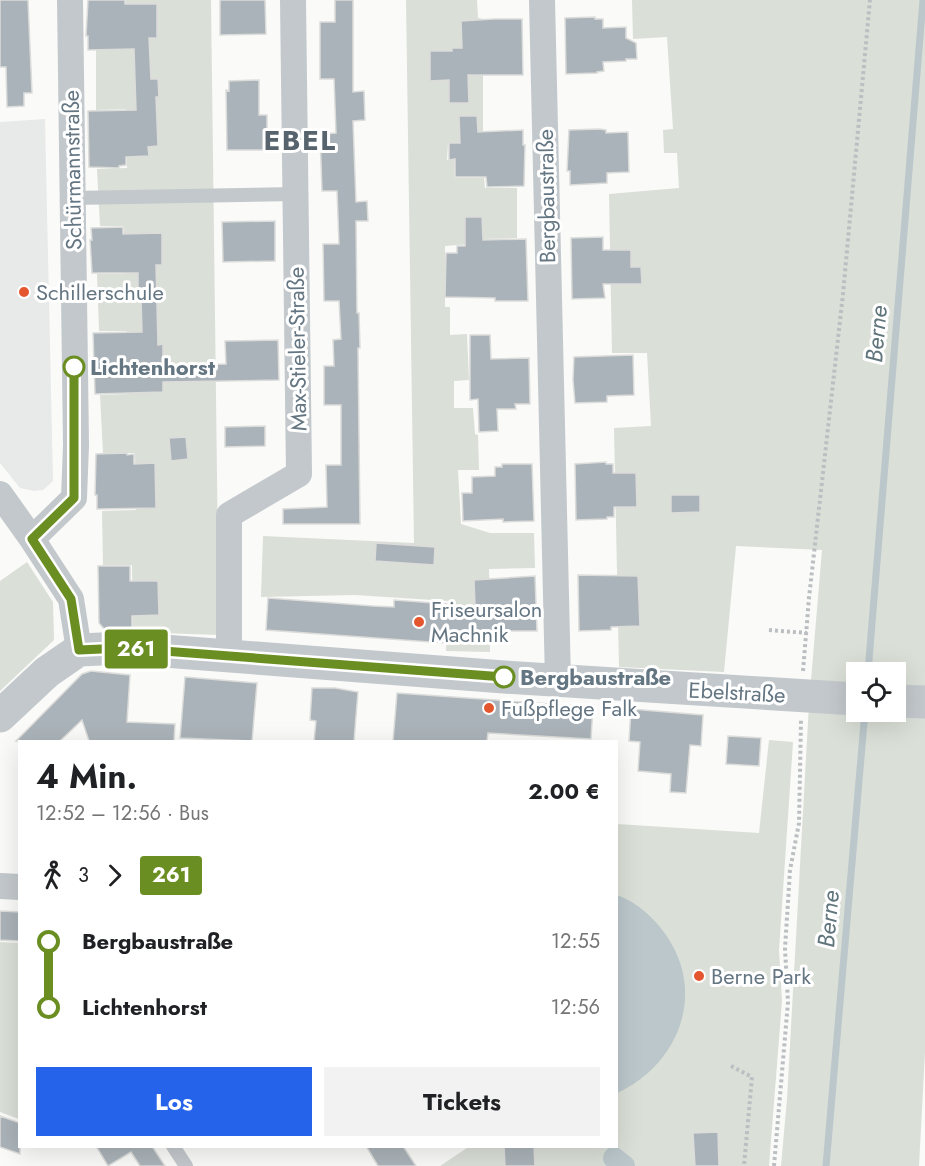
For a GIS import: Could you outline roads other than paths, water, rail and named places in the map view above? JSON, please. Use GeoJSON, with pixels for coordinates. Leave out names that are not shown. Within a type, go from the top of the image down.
{"type":"FeatureCollection","features":[{"type":"Feature","properties":{"kind":"street","name":"Schürmannstraße"},"geometry":{"type":"LineString","coordinates":[[32,539],[74,498],[76,445],[70,0]]}},
{"type":"Feature","properties":{"kind":"street","name":"Max-Stieler-Straße"},"geometry":{"type":"LineString","coordinates":[[229,657],[229,515],[299,474],[293,0]]}},
{"type":"Feature","properties":{"kind":"street","name":"Bergbaustraße"},"geometry":{"type":"LineString","coordinates":[[542,0],[558,681]]}},
{"type":"Feature","properties":{"kind":"street"},"geometry":{"type":"LineString","coordinates":[[0,494],[71,599],[79,650],[47,672],[0,716]]}},
{"type":"Feature","properties":{"kind":"street","name":"Ebelstraße"},"geometry":{"type":"LineString","coordinates":[[79,650],[124,648],[558,681],[846,698]]}},
{"type":"Feature","properties":{"kind":"street"},"geometry":{"type":"LineString","coordinates":[[0,886],[18,887]]}},
{"type":"Feature","properties":{"kind":"lane"},"geometry":{"type":"LineString","coordinates":[[72,198],[295,194]]}},
{"type":"Feature","properties":{"kind":"lane"},"geometry":{"type":"LineString","coordinates":[[174,1148],[186,1166]]}},
{"type":"Feature","properties":{"kind":"waterway","name":"Berne"},"geometry":{"type":"LineString","coordinates":[[869,662],[923,0]]}},
{"type":"Feature","properties":{"kind":"waterway","name":"Berne"},"geometry":{"type":"LineString","coordinates":[[826,1166],[864,722]]}},
{"type":"Feature","properties":{"kind":"waterway"},"geometry":{"type":"LineString","coordinates":[[614,1158],[624,1166]]}},
{"type":"Feature","properties":{"kind":"place","name":"Schillerschule"},"geometry":{"type":"Point","coordinates":[24,292]}},
{"type":"Feature","properties":{"kind":"place","name":"Lichtenhorst"},"geometry":{"type":"Point","coordinates":[74,367]}},
{"type":"Feature","properties":{"kind":"place","name":"Friseursalon Machnik"},"geometry":{"type":"Point","coordinates":[419,622]}},
{"type":"Feature","properties":{"kind":"place","name":"Bergbaustraße"},"geometry":{"type":"Point","coordinates":[504,677]}},
{"type":"Feature","properties":{"kind":"place","name":"Fußpflege Falk"},"geometry":{"type":"Point","coordinates":[489,708]}},
{"type":"Feature","properties":{"kind":"place","name":"Berne Park"},"geometry":{"type":"Point","coordinates":[699,976]}},
{"type":"Feature","properties":{"kind":"district","name":"EBEL"},"geometry":{"type":"Point","coordinates":[300,140]}}]}
